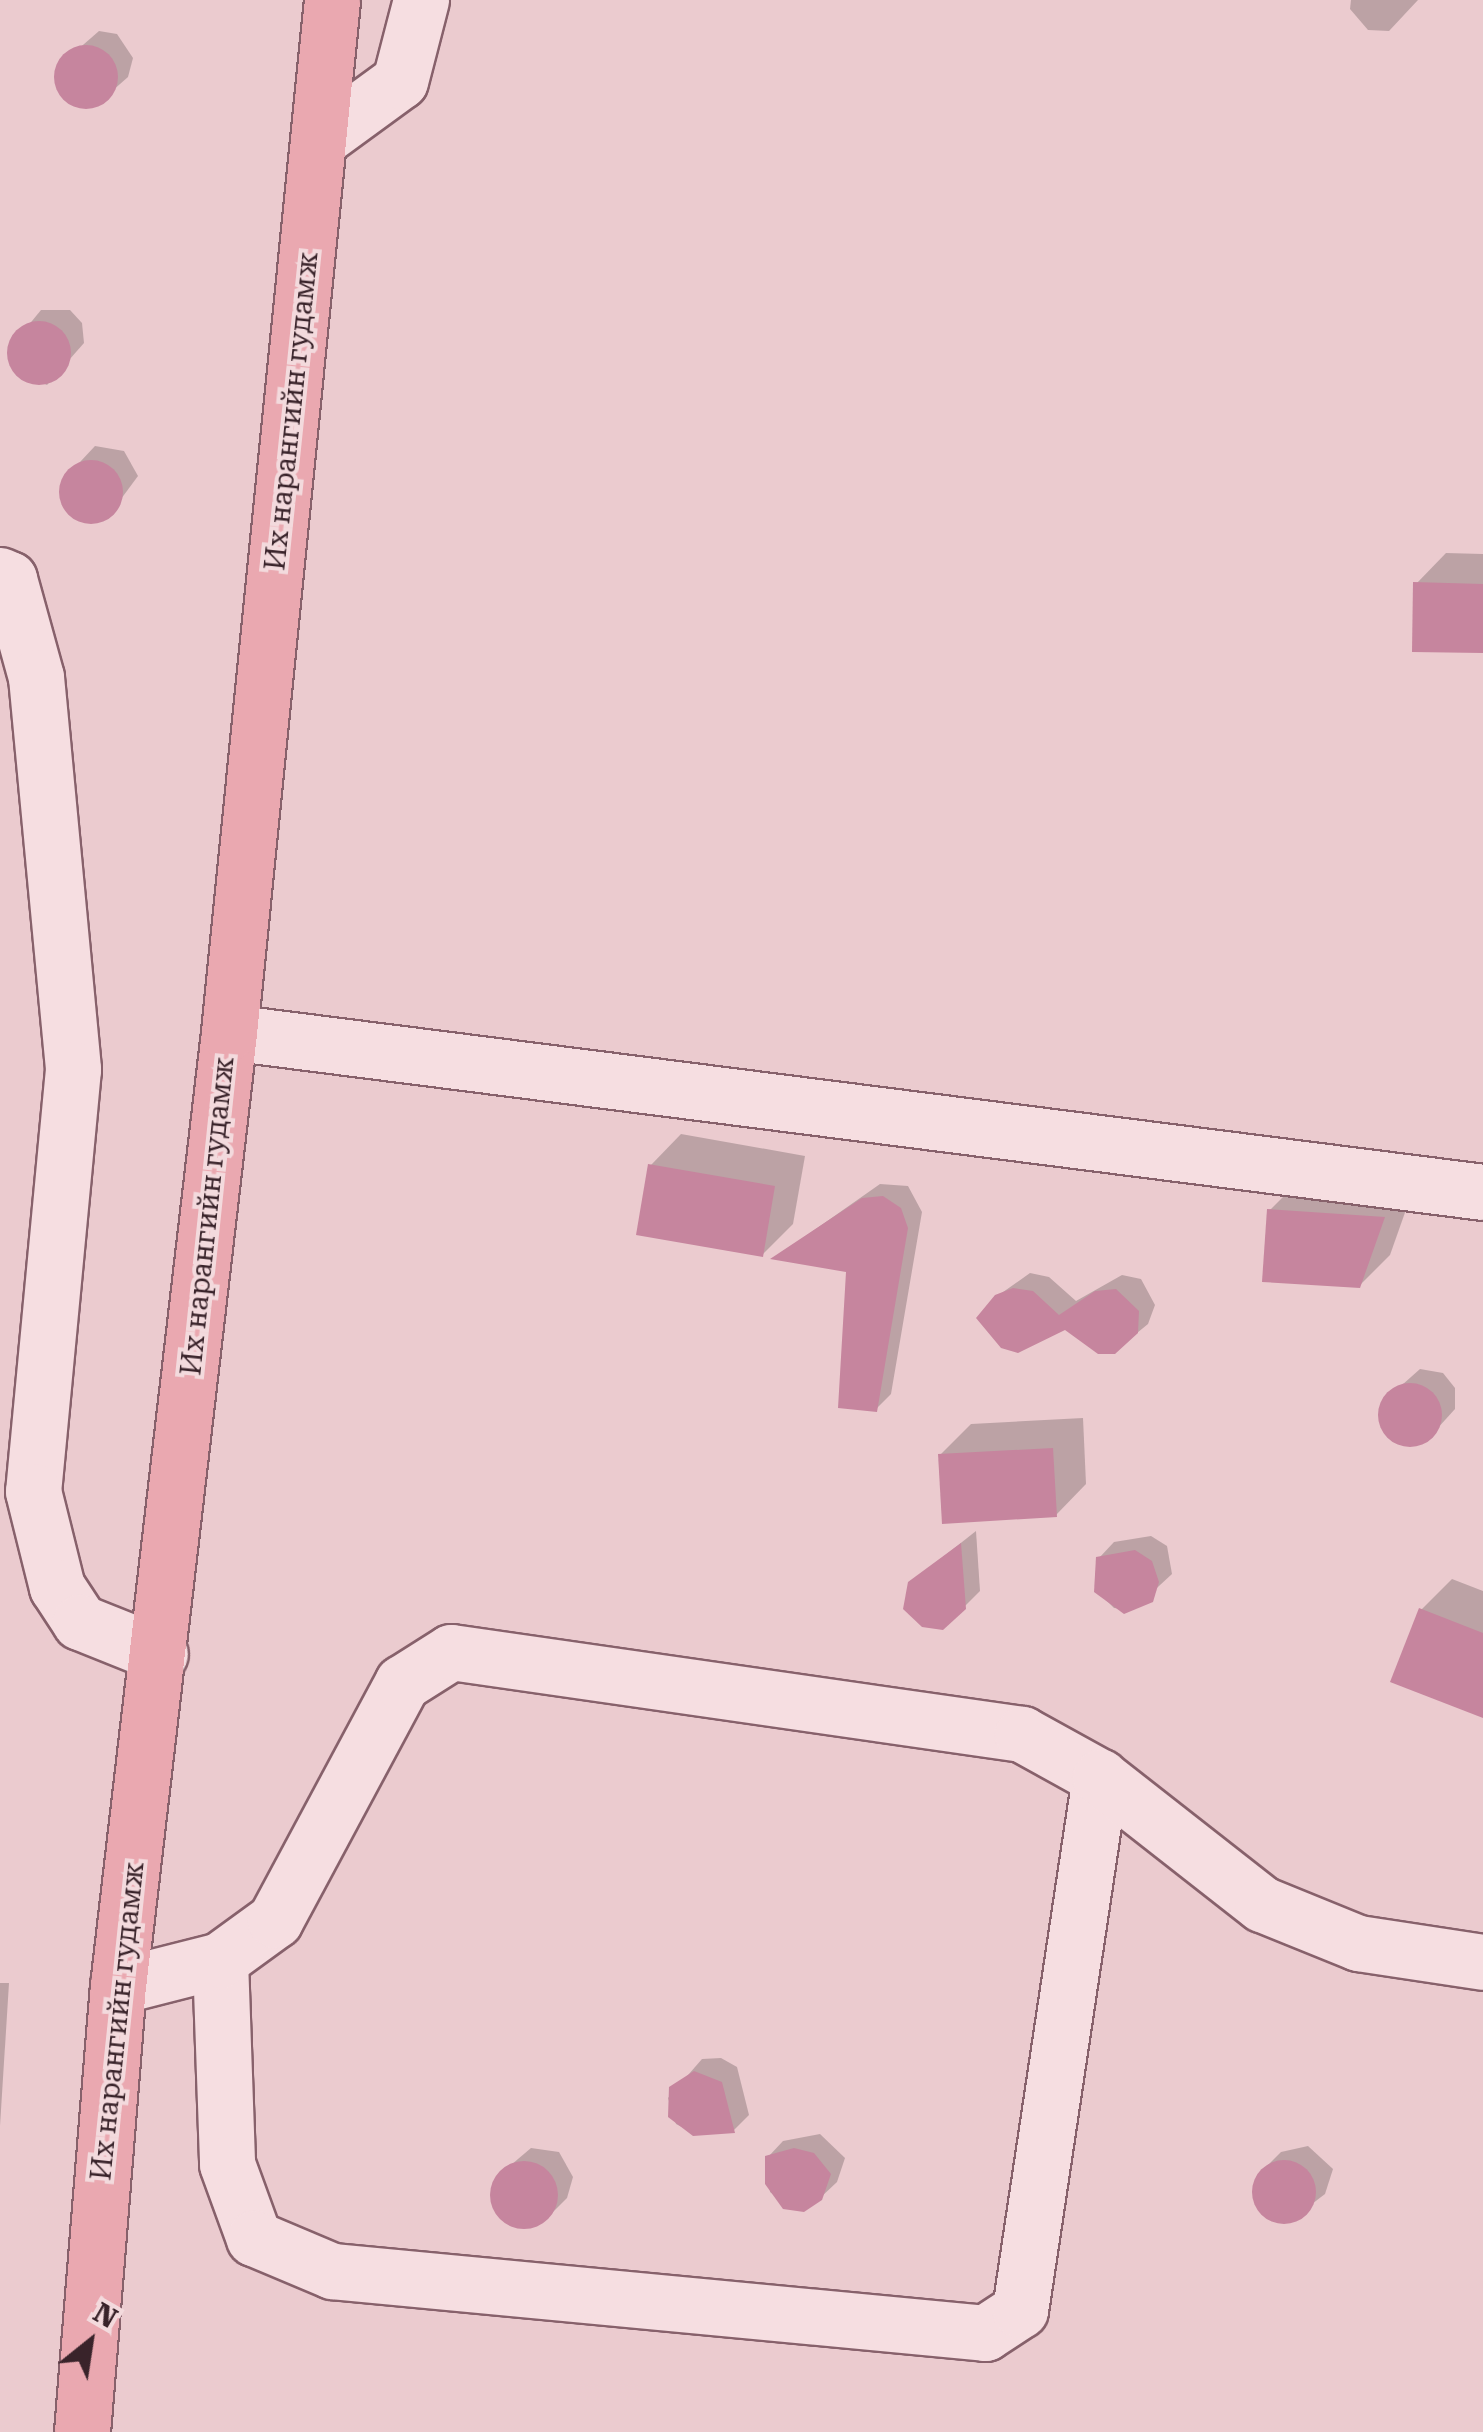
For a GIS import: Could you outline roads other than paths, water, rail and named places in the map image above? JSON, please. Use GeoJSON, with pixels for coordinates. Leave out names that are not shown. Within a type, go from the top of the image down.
{"type":"FeatureCollection","features":[{"type":"Feature","properties":{"kind":"main road","name":"Их нарангийн гудамж"},"geometry":{"type":"LineString","coordinates":[[82,2432],[118,1986],[160,1654],[229,1032],[332,0]]}},
{"type":"Feature","properties":{"kind":"street"},"geometry":{"type":"LineString","coordinates":[[319,140],[400,81],[421,0]]}},
{"type":"Feature","properties":{"kind":"street"},"geometry":{"type":"LineString","coordinates":[[0,575],[9,579],[36,677],[73,1069],[33,1491],[57,1587],[80,1622],[160,1654]]}},
{"type":"Feature","properties":{"kind":"street"},"geometry":{"type":"LineString","coordinates":[[229,1032],[1483,1192]]}},
{"type":"Feature","properties":{"kind":"street"},"geometry":{"type":"LineString","coordinates":[[118,1986],[220,1960],[274,1920],[402,1684],[452,1652],[1022,1734],[1100,1776],[1262,1904],[1358,1944],[1483,1962]]}},
{"type":"Feature","properties":{"kind":"street"},"geometry":{"type":"LineString","coordinates":[[220,1960],[228,2164],[254,2238],[332,2271],[985,2333],[1020,2310],[1100,1776]]}}]}
